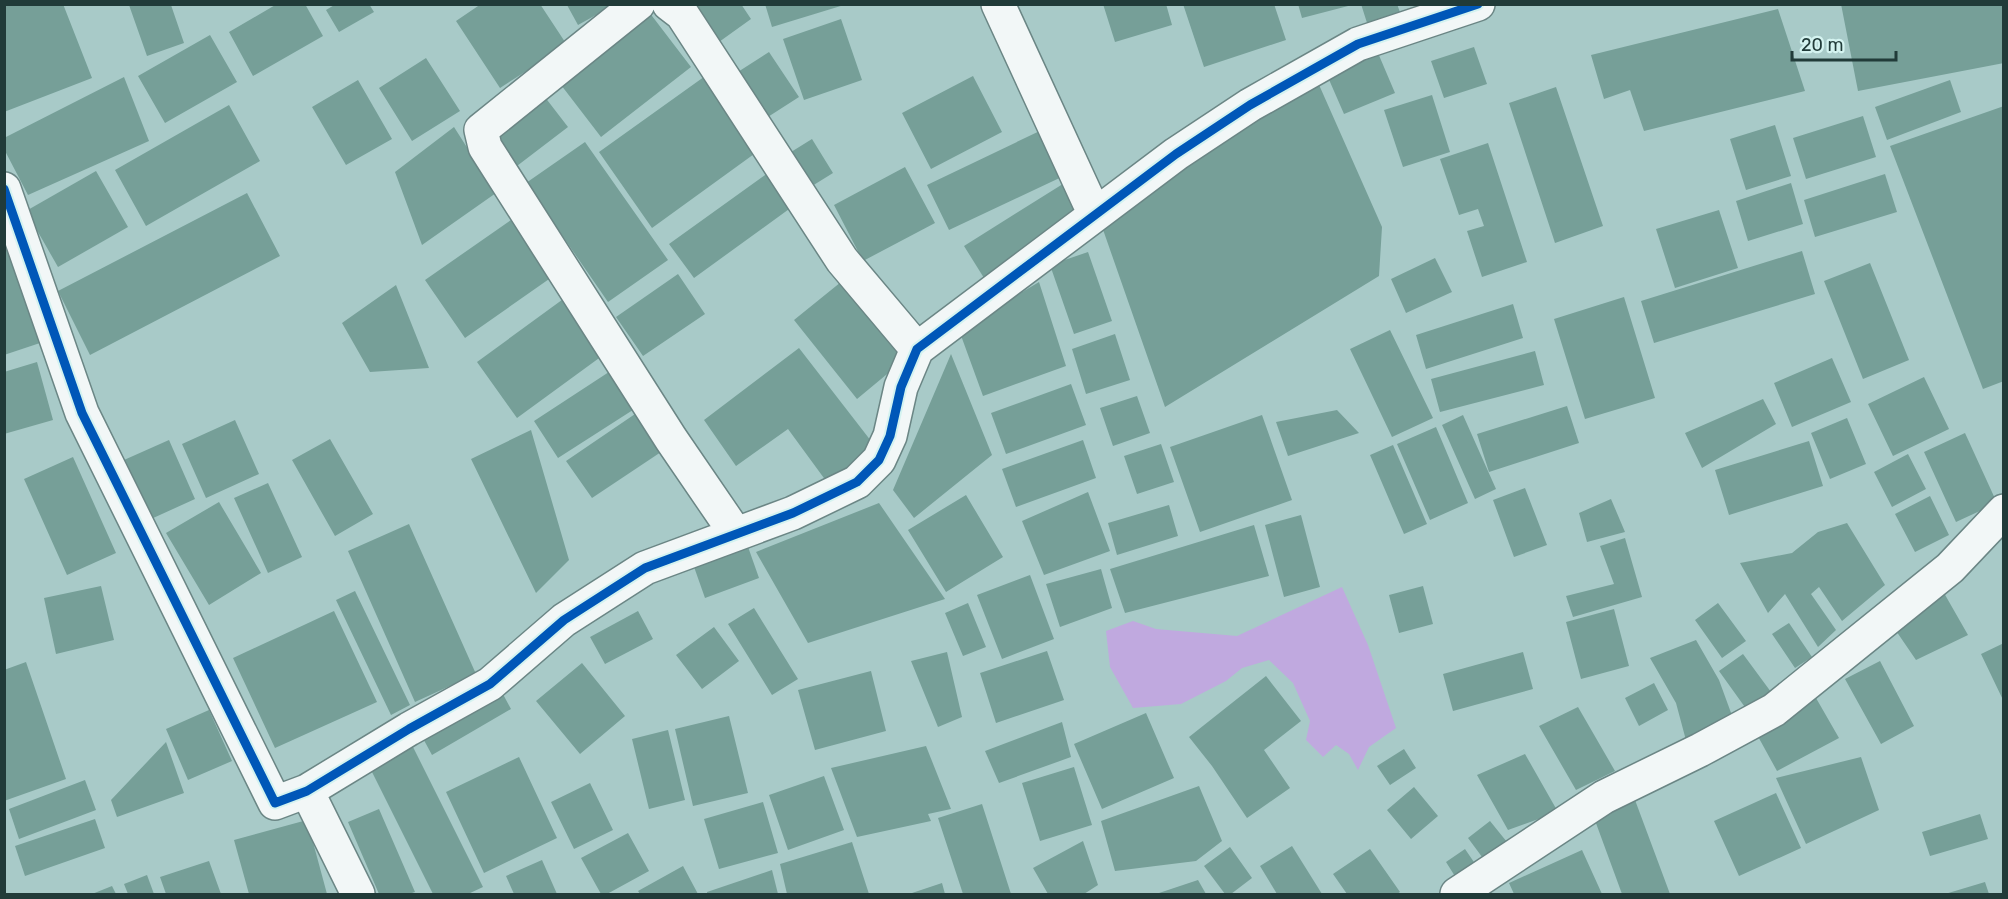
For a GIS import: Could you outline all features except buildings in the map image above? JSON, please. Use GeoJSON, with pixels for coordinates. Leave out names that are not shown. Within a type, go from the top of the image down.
{"type":"FeatureCollection","features":[{"type":"Feature","properties":{"kind":"street"},"geometry":{"type":"LineString","coordinates":[[638,4],[481,130],[485,147],[671,439],[736,534]]}},
{"type":"Feature","properties":{"kind":"street"},"geometry":{"type":"LineString","coordinates":[[669,4],[682,14],[842,260],[917,349]]}},
{"type":"Feature","properties":{"kind":"street"},"geometry":{"type":"LineString","coordinates":[[998,4],[1095,215]]}},
{"type":"Feature","properties":{"kind":"street"},"geometry":{"type":"LineString","coordinates":[[4,189],[82,413],[275,803],[307,791],[409,729],[490,684],[564,620],[645,568],[793,513],[857,482],[879,460],[890,436],[901,387],[917,349],[1176,154],[1250,105],[1358,44],[1478,4]]}},
{"type":"Feature","properties":{"kind":"street"},"geometry":{"type":"LineString","coordinates":[[1457,894],[1604,797],[1700,750],[1774,710],[1950,568],[2004,511]]}},
{"type":"Feature","properties":{"kind":"street"},"geometry":{"type":"LineString","coordinates":[[307,791],[358,894]]}},
{"type":"Feature","properties":{"kind":"shaded area"},"geometry":{"type":"Polygon","coordinates":[[[1342,587],[1368,645],[1396,728],[1369,747],[1358,770],[1349,754],[1336,745],[1323,757],[1306,740],[1310,721],[1293,683],[1269,660],[1242,668],[1226,681],[1181,704],[1133,708],[1110,667],[1106,631],[1133,621],[1156,629],[1237,636],[1342,587]]]}},
{"type":"Feature","properties":{"kind":"cycle path"},"geometry":{"type":"LineString","coordinates":[[4,189],[82,413],[275,803],[307,791],[409,729],[490,684],[564,620],[645,568],[793,513],[857,482],[879,460],[890,436],[901,387],[917,349],[1176,154],[1250,105],[1358,44],[1478,4]]}}]}
